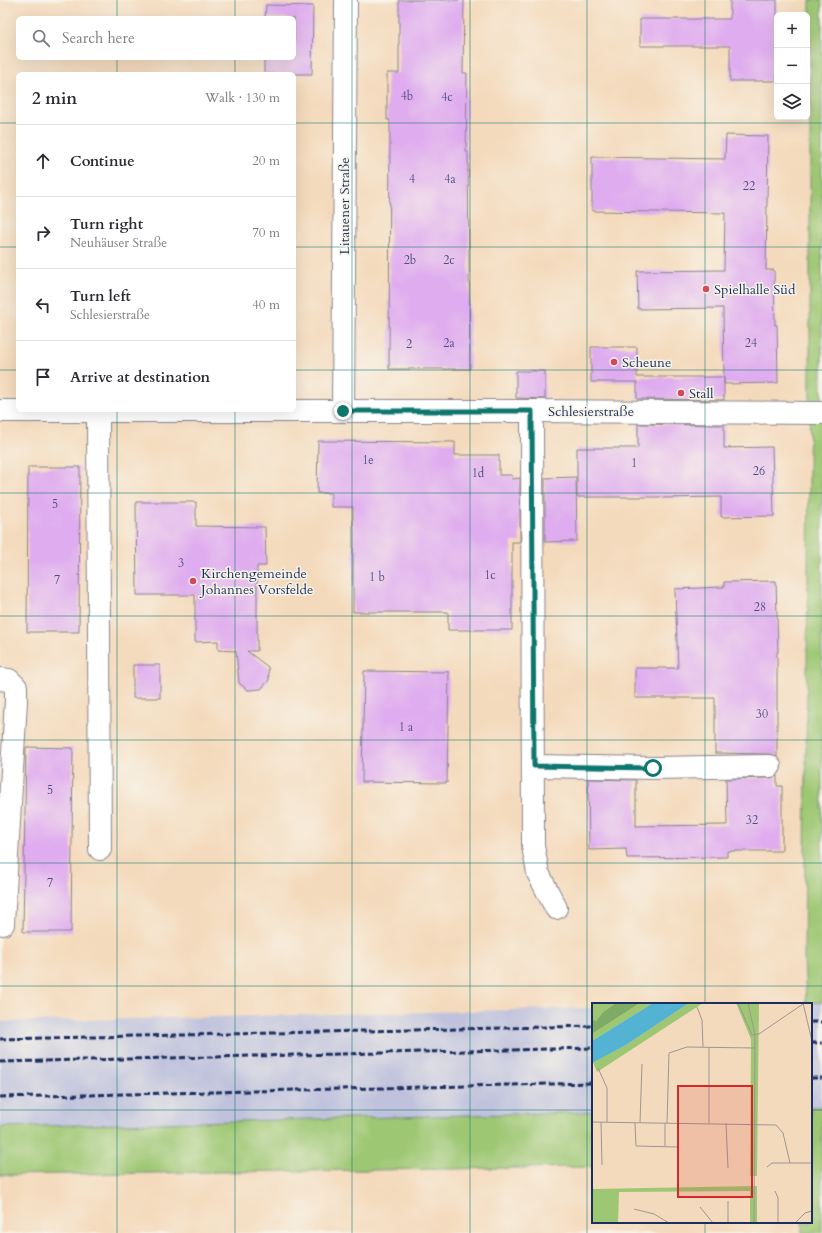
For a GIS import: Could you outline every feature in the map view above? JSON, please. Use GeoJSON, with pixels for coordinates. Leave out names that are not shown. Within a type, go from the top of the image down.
{"type":"FeatureCollection","features":[{"type":"Feature","properties":{"kind":"street","name":"Litauener Straße"},"geometry":{"type":"LineString","coordinates":[[343,411],[346,0]]}},
{"type":"Feature","properties":{"kind":"street","name":"Schlesierstraße"},"geometry":{"type":"LineString","coordinates":[[0,411],[16,411]]}},
{"type":"Feature","properties":{"kind":"street","name":"Schlesierstraße"},"geometry":{"type":"LineString","coordinates":[[296,411],[822,413]]}},
{"type":"Feature","properties":{"kind":"street"},"geometry":{"type":"LineString","coordinates":[[532,411],[534,853],[538,873],[556,908]]}},
{"type":"Feature","properties":{"kind":"street"},"geometry":{"type":"LineString","coordinates":[[98,412],[100,849]]}},
{"type":"Feature","properties":{"kind":"street"},"geometry":{"type":"LineString","coordinates":[[0,679],[9,680],[16,687],[3,924]]}},
{"type":"Feature","properties":{"kind":"street"},"geometry":{"type":"LineString","coordinates":[[534,766],[653,768],[770,766]]}},
{"type":"Feature","properties":{"kind":"shaded area"},"geometry":{"type":"Polygon","coordinates":[[[822,1002],[822,1107],[812,1107],[812,1003],[792,1003],[822,1002]]]}},
{"type":"Feature","properties":{"kind":"shaded area"},"geometry":{"type":"Polygon","coordinates":[[[592,1008],[592,1112],[0,1127],[0,1022],[592,1008]]]}},
{"type":"Feature","properties":{"kind":"green space"},"geometry":{"type":"Polygon","coordinates":[[[810,0],[822,0],[822,1002],[806,1003],[804,956],[810,385],[810,0]]]}},
{"type":"Feature","properties":{"kind":"green space"},"geometry":{"type":"Polygon","coordinates":[[[812,1107],[822,1107],[822,1233],[802,1233],[802,1223],[812,1223],[812,1107]]]}},
{"type":"Feature","properties":{"kind":"green space"},"geometry":{"type":"Polygon","coordinates":[[[592,1112],[592,1167],[0,1175],[0,1127],[592,1112]]]}},
{"type":"Feature","properties":{"kind":"building"},"geometry":{"type":"Polygon","coordinates":[[[399,0],[464,0],[463,73],[467,73],[466,152],[468,152],[470,369],[389,369],[390,120],[387,120],[387,73],[399,73],[399,0]]]}},
{"type":"Feature","properties":{"kind":"building"},"geometry":{"type":"Polygon","coordinates":[[[730,0],[777,0],[777,12],[774,12],[774,81],[730,81],[730,46],[640,46],[640,19],[730,19],[730,0]]]}},
{"type":"Feature","properties":{"kind":"building"},"geometry":{"type":"Polygon","coordinates":[[[266,5],[313,6],[312,74],[296,74],[296,72],[264,72],[264,60],[296,60],[296,16],[265,16],[266,5]]]}},
{"type":"Feature","properties":{"kind":"building"},"geometry":{"type":"Polygon","coordinates":[[[726,135],[768,136],[766,270],[774,270],[778,383],[724,384],[723,308],[638,309],[637,271],[724,270],[725,213],[592,211],[592,157],[725,159],[726,135]]]}},
{"type":"Feature","properties":{"kind":"building"},"geometry":{"type":"Polygon","coordinates":[[[591,347],[637,347],[637,377],[724,377],[724,400],[637,399],[637,382],[591,382],[591,347]]]}},
{"type":"Feature","properties":{"kind":"building"},"geometry":{"type":"Polygon","coordinates":[[[516,371],[545,371],[545,399],[516,398],[516,371]]]}},
{"type":"Feature","properties":{"kind":"building"},"geometry":{"type":"Polygon","coordinates":[[[638,424],[724,425],[724,448],[772,447],[774,516],[721,517],[721,497],[577,497],[577,448],[638,448],[638,424]]]}},
{"type":"Feature","properties":{"kind":"building"},"geometry":{"type":"Polygon","coordinates":[[[318,441],[455,442],[455,455],[499,455],[499,475],[512,475],[512,479],[520,478],[520,542],[512,542],[512,630],[448,630],[448,612],[353,612],[353,507],[331,507],[331,493],[317,493],[318,441]]]}},
{"type":"Feature","properties":{"kind":"building"},"geometry":{"type":"Polygon","coordinates":[[[28,467],[80,467],[79,632],[27,632],[28,467]]]}},
{"type":"Feature","properties":{"kind":"building"},"geometry":{"type":"Polygon","coordinates":[[[576,477],[577,541],[545,542],[545,478],[576,477]]]}},
{"type":"Feature","properties":{"kind":"building","name":"Kirchengemeinde Johannes Vorsfelde"},"geometry":{"type":"Polygon","coordinates":[[[136,502],[196,502],[196,526],[265,527],[266,566],[257,566],[257,651],[247,651],[268,667],[269,680],[261,689],[248,690],[239,683],[236,651],[218,650],[218,641],[195,642],[195,595],[137,595],[136,502]]]}},
{"type":"Feature","properties":{"kind":"building"},"geometry":{"type":"Polygon","coordinates":[[[776,581],[778,652],[777,756],[770,754],[715,753],[715,698],[635,698],[635,668],[678,668],[675,589],[724,587],[724,582],[776,581]]]}},
{"type":"Feature","properties":{"kind":"building"},"geometry":{"type":"Polygon","coordinates":[[[133,665],[160,665],[160,698],[133,698],[133,665]]]}},
{"type":"Feature","properties":{"kind":"building"},"geometry":{"type":"Polygon","coordinates":[[[364,671],[449,672],[447,783],[362,782],[364,671]]]}},
{"type":"Feature","properties":{"kind":"building"},"geometry":{"type":"Polygon","coordinates":[[[26,747],[73,748],[71,932],[23,932],[26,747]]]}},
{"type":"Feature","properties":{"kind":"building"},"geometry":{"type":"Polygon","coordinates":[[[777,776],[777,786],[782,786],[782,851],[727,851],[727,857],[627,858],[626,849],[589,850],[588,779],[636,780],[636,826],[727,825],[726,779],[770,778],[777,776]]]}},
{"type":"Feature","properties":{"kind":"railway"},"geometry":{"type":"LineString","coordinates":[[812,1022],[822,1022]]}},
{"type":"Feature","properties":{"kind":"railway"},"geometry":{"type":"LineString","coordinates":[[0,1039],[592,1026]]}},
{"type":"Feature","properties":{"kind":"railway"},"geometry":{"type":"LineString","coordinates":[[812,1043],[822,1043]]}},
{"type":"Feature","properties":{"kind":"railway"},"geometry":{"type":"LineString","coordinates":[[0,1062],[592,1048]]}},
{"type":"Feature","properties":{"kind":"railway"},"geometry":{"type":"LineString","coordinates":[[812,1078],[822,1078]]}},
{"type":"Feature","properties":{"kind":"railway"},"geometry":{"type":"LineString","coordinates":[[0,1097],[592,1083]]}},
{"type":"Feature","properties":{"kind":"place","name":"Spielhalle Süd"},"geometry":{"type":"Point","coordinates":[706,289]}},
{"type":"Feature","properties":{"kind":"place","name":"Scheune"},"geometry":{"type":"Point","coordinates":[614,362]}},
{"type":"Feature","properties":{"kind":"place","name":"Stall"},"geometry":{"type":"Point","coordinates":[681,393]}},
{"type":"Feature","properties":{"kind":"place","name":"Kirchengemeinde Johannes Vorsfelde"},"geometry":{"type":"Point","coordinates":[193,581]}},
{"type":"Feature","properties":{"kind":"route"},"geometry":{"type":"LineString","coordinates":[[343,411],[532,411],[534,766],[653,768]]}}]}
